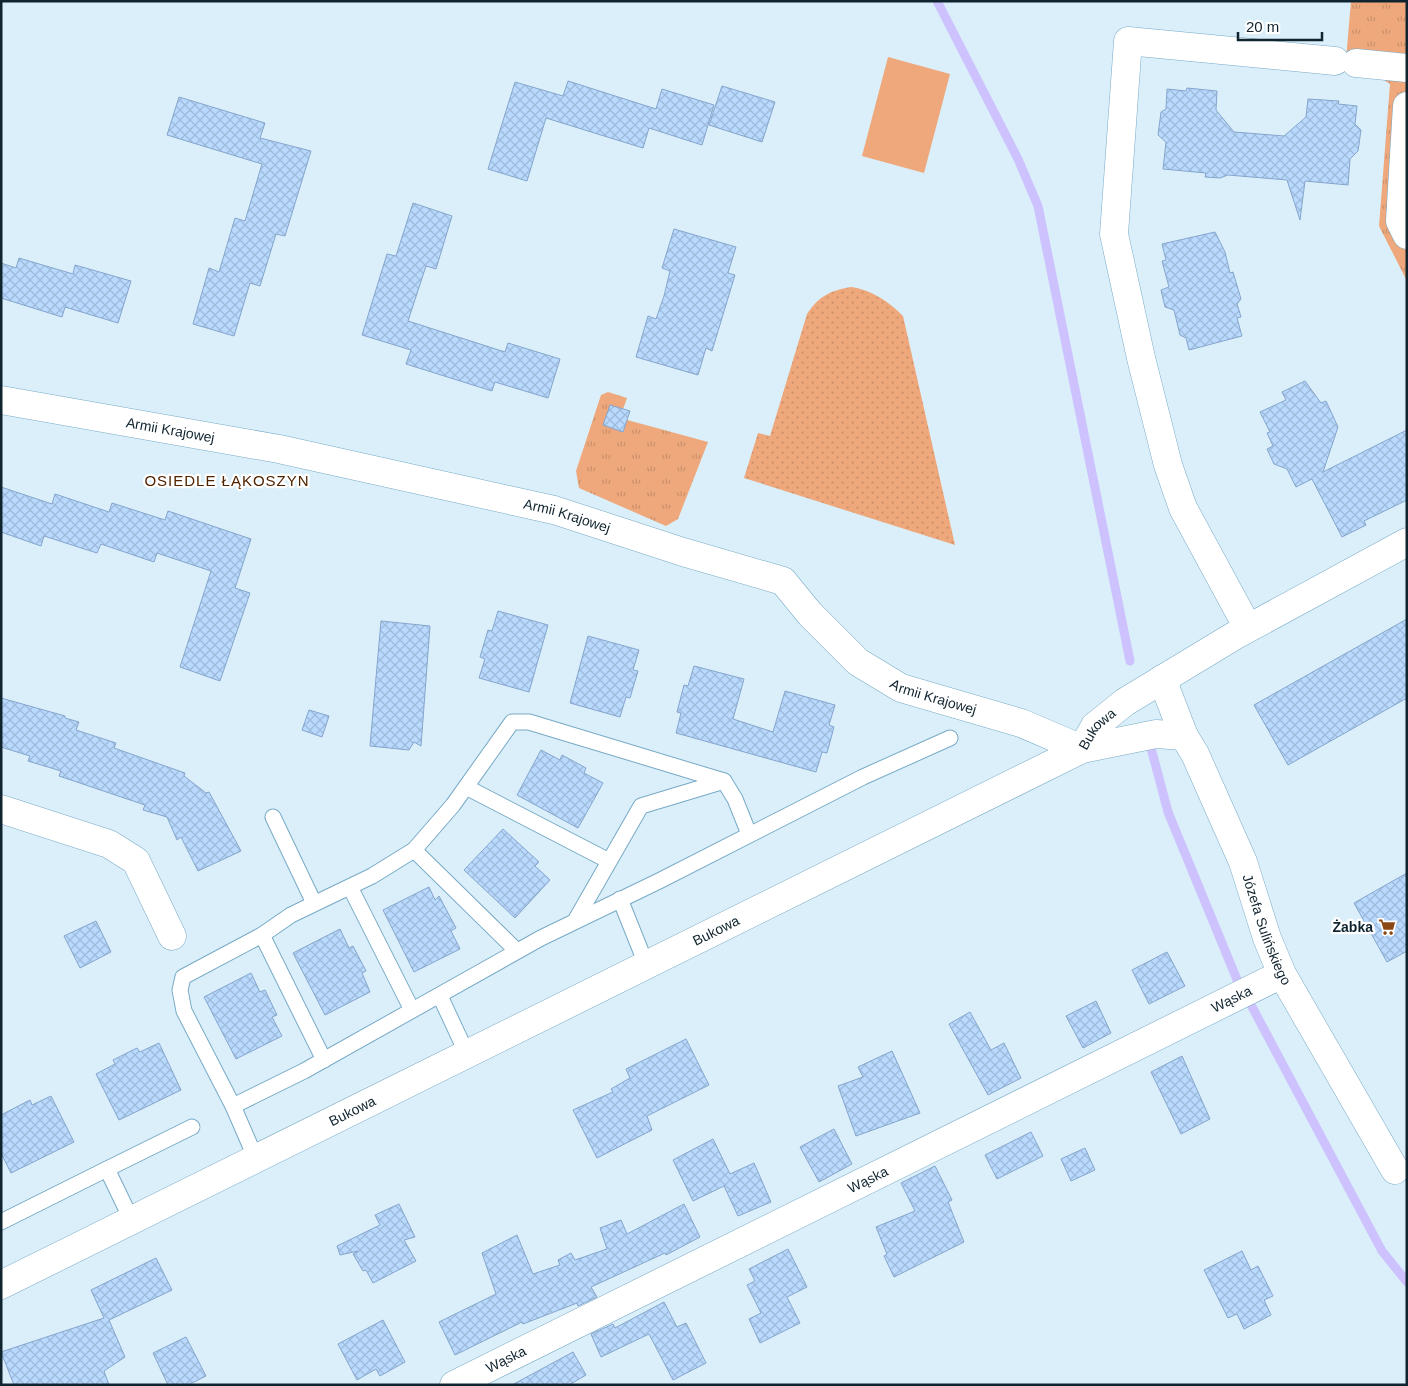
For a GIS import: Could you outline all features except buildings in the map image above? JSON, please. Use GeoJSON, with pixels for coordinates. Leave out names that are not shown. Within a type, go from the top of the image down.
{"type":"FeatureCollection","features":[{"type":"Feature","properties":{"kind":"street"},"geometry":{"type":"LineString","coordinates":[[1248,628],[1182,508],[1168,465],[1141,358],[1114,234],[1128,41],[1407,68]]}},
{"type":"Feature","properties":{"kind":"street"},"geometry":{"type":"LineString","coordinates":[[1407,106],[1400,221],[1407,235]]}},
{"type":"Feature","properties":{"kind":"street","name":"Armii Krajowej"},"geometry":{"type":"LineString","coordinates":[[1,400],[279,448],[554,510],[683,552],[783,581],[810,614],[858,662],[901,688],[1021,723],[1082,749]]}},
{"type":"Feature","properties":{"kind":"street","name":"Bukowa"},"geometry":{"type":"LineString","coordinates":[[1,1285],[1082,749],[1095,726],[1125,702],[1248,628],[1407,542]]}},
{"type":"Feature","properties":{"kind":"street","name":"Józefa Sulińskiego"},"geometry":{"type":"LineString","coordinates":[[1162,679],[1184,736],[1195,754],[1243,862],[1267,938],[1282,974],[1396,1170]]}},
{"type":"Feature","properties":{"kind":"street"},"geometry":{"type":"LineString","coordinates":[[1082,749],[1156,734],[1184,736]]}},
{"type":"Feature","properties":{"kind":"street"},"geometry":{"type":"LineString","coordinates":[[1,808],[109,844],[136,861],[172,936]]}},
{"type":"Feature","properties":{"kind":"street","name":"Wąska"},"geometry":{"type":"LineString","coordinates":[[454,1385],[1282,974]]}},
{"type":"Feature","properties":{"kind":"lane"},"geometry":{"type":"LineString","coordinates":[[256,1159],[233,1106],[184,1011],[180,990],[182,977],[262,935],[291,915],[350,886],[414,850],[466,787],[512,722],[529,722],[724,781],[735,799],[749,834]]}},
{"type":"Feature","properties":{"kind":"lane"},"geometry":{"type":"LineString","coordinates":[[233,1106],[324,1060],[517,951],[575,921],[863,777],[950,738]]}},
{"type":"Feature","properties":{"kind":"lane"},"geometry":{"type":"LineString","coordinates":[[575,921],[641,806],[724,781]]}},
{"type":"Feature","properties":{"kind":"lane"},"geometry":{"type":"LineString","coordinates":[[466,787],[609,861]]}},
{"type":"Feature","properties":{"kind":"lane"},"geometry":{"type":"LineString","coordinates":[[273,818],[314,904]]}},
{"type":"Feature","properties":{"kind":"lane"},"geometry":{"type":"LineString","coordinates":[[414,850],[517,951]]}},
{"type":"Feature","properties":{"kind":"lane"},"geometry":{"type":"LineString","coordinates":[[350,886],[412,1010]]}},
{"type":"Feature","properties":{"kind":"lane"},"geometry":{"type":"LineString","coordinates":[[620,899],[646,964]]}},
{"type":"Feature","properties":{"kind":"lane"},"geometry":{"type":"LineString","coordinates":[[262,935],[324,1060]]}},
{"type":"Feature","properties":{"kind":"lane"},"geometry":{"type":"LineString","coordinates":[[440,996],[467,1054]]}},
{"type":"Feature","properties":{"kind":"lane"},"geometry":{"type":"LineString","coordinates":[[1,1222],[192,1127]]}},
{"type":"Feature","properties":{"kind":"lane"},"geometry":{"type":"LineString","coordinates":[[108,1169],[132,1221]]}},
{"type":"Feature","properties":{"kind":"green space"},"geometry":{"type":"Polygon","coordinates":[[[1351,1],[1407,1],[1407,281],[1379,226],[1390,84],[1374,73],[1345,71],[1351,1]]]}},
{"type":"Feature","properties":{"kind":"green space"},"geometry":{"type":"Polygon","coordinates":[[[888,57],[950,74],[924,173],[862,156],[888,57]]]}},
{"type":"Feature","properties":{"kind":"green space"},"geometry":{"type":"Polygon","coordinates":[[[852,287],[880,297],[903,316],[955,545],[744,478],[758,433],[770,436],[807,314],[826,295],[852,287]]]}},
{"type":"Feature","properties":{"kind":"green space"},"geometry":{"type":"Polygon","coordinates":[[[608,392],[627,398],[620,418],[708,442],[678,519],[666,526],[579,488],[576,471],[601,395],[608,392]]]}},
{"type":"Feature","properties":{"kind":"waterway"},"geometry":{"type":"LineString","coordinates":[[937,1],[1018,159],[1038,206],[1130,661]]}},
{"type":"Feature","properties":{"kind":"waterway"},"geometry":{"type":"LineString","coordinates":[[1151,748],[1168,812],[1238,982]]}},
{"type":"Feature","properties":{"kind":"waterway"},"geometry":{"type":"LineString","coordinates":[[1250,1003],[1382,1251],[1407,1282]]}},
{"type":"Feature","properties":{"kind":"place","name":"Żabka"},"geometry":{"type":"Point","coordinates":[1387,927]}},
{"type":"Feature","properties":{"kind":"district","name":"OSIEDLE ŁĄKOSZYN"},"geometry":{"type":"Point","coordinates":[227,481]}}]}
